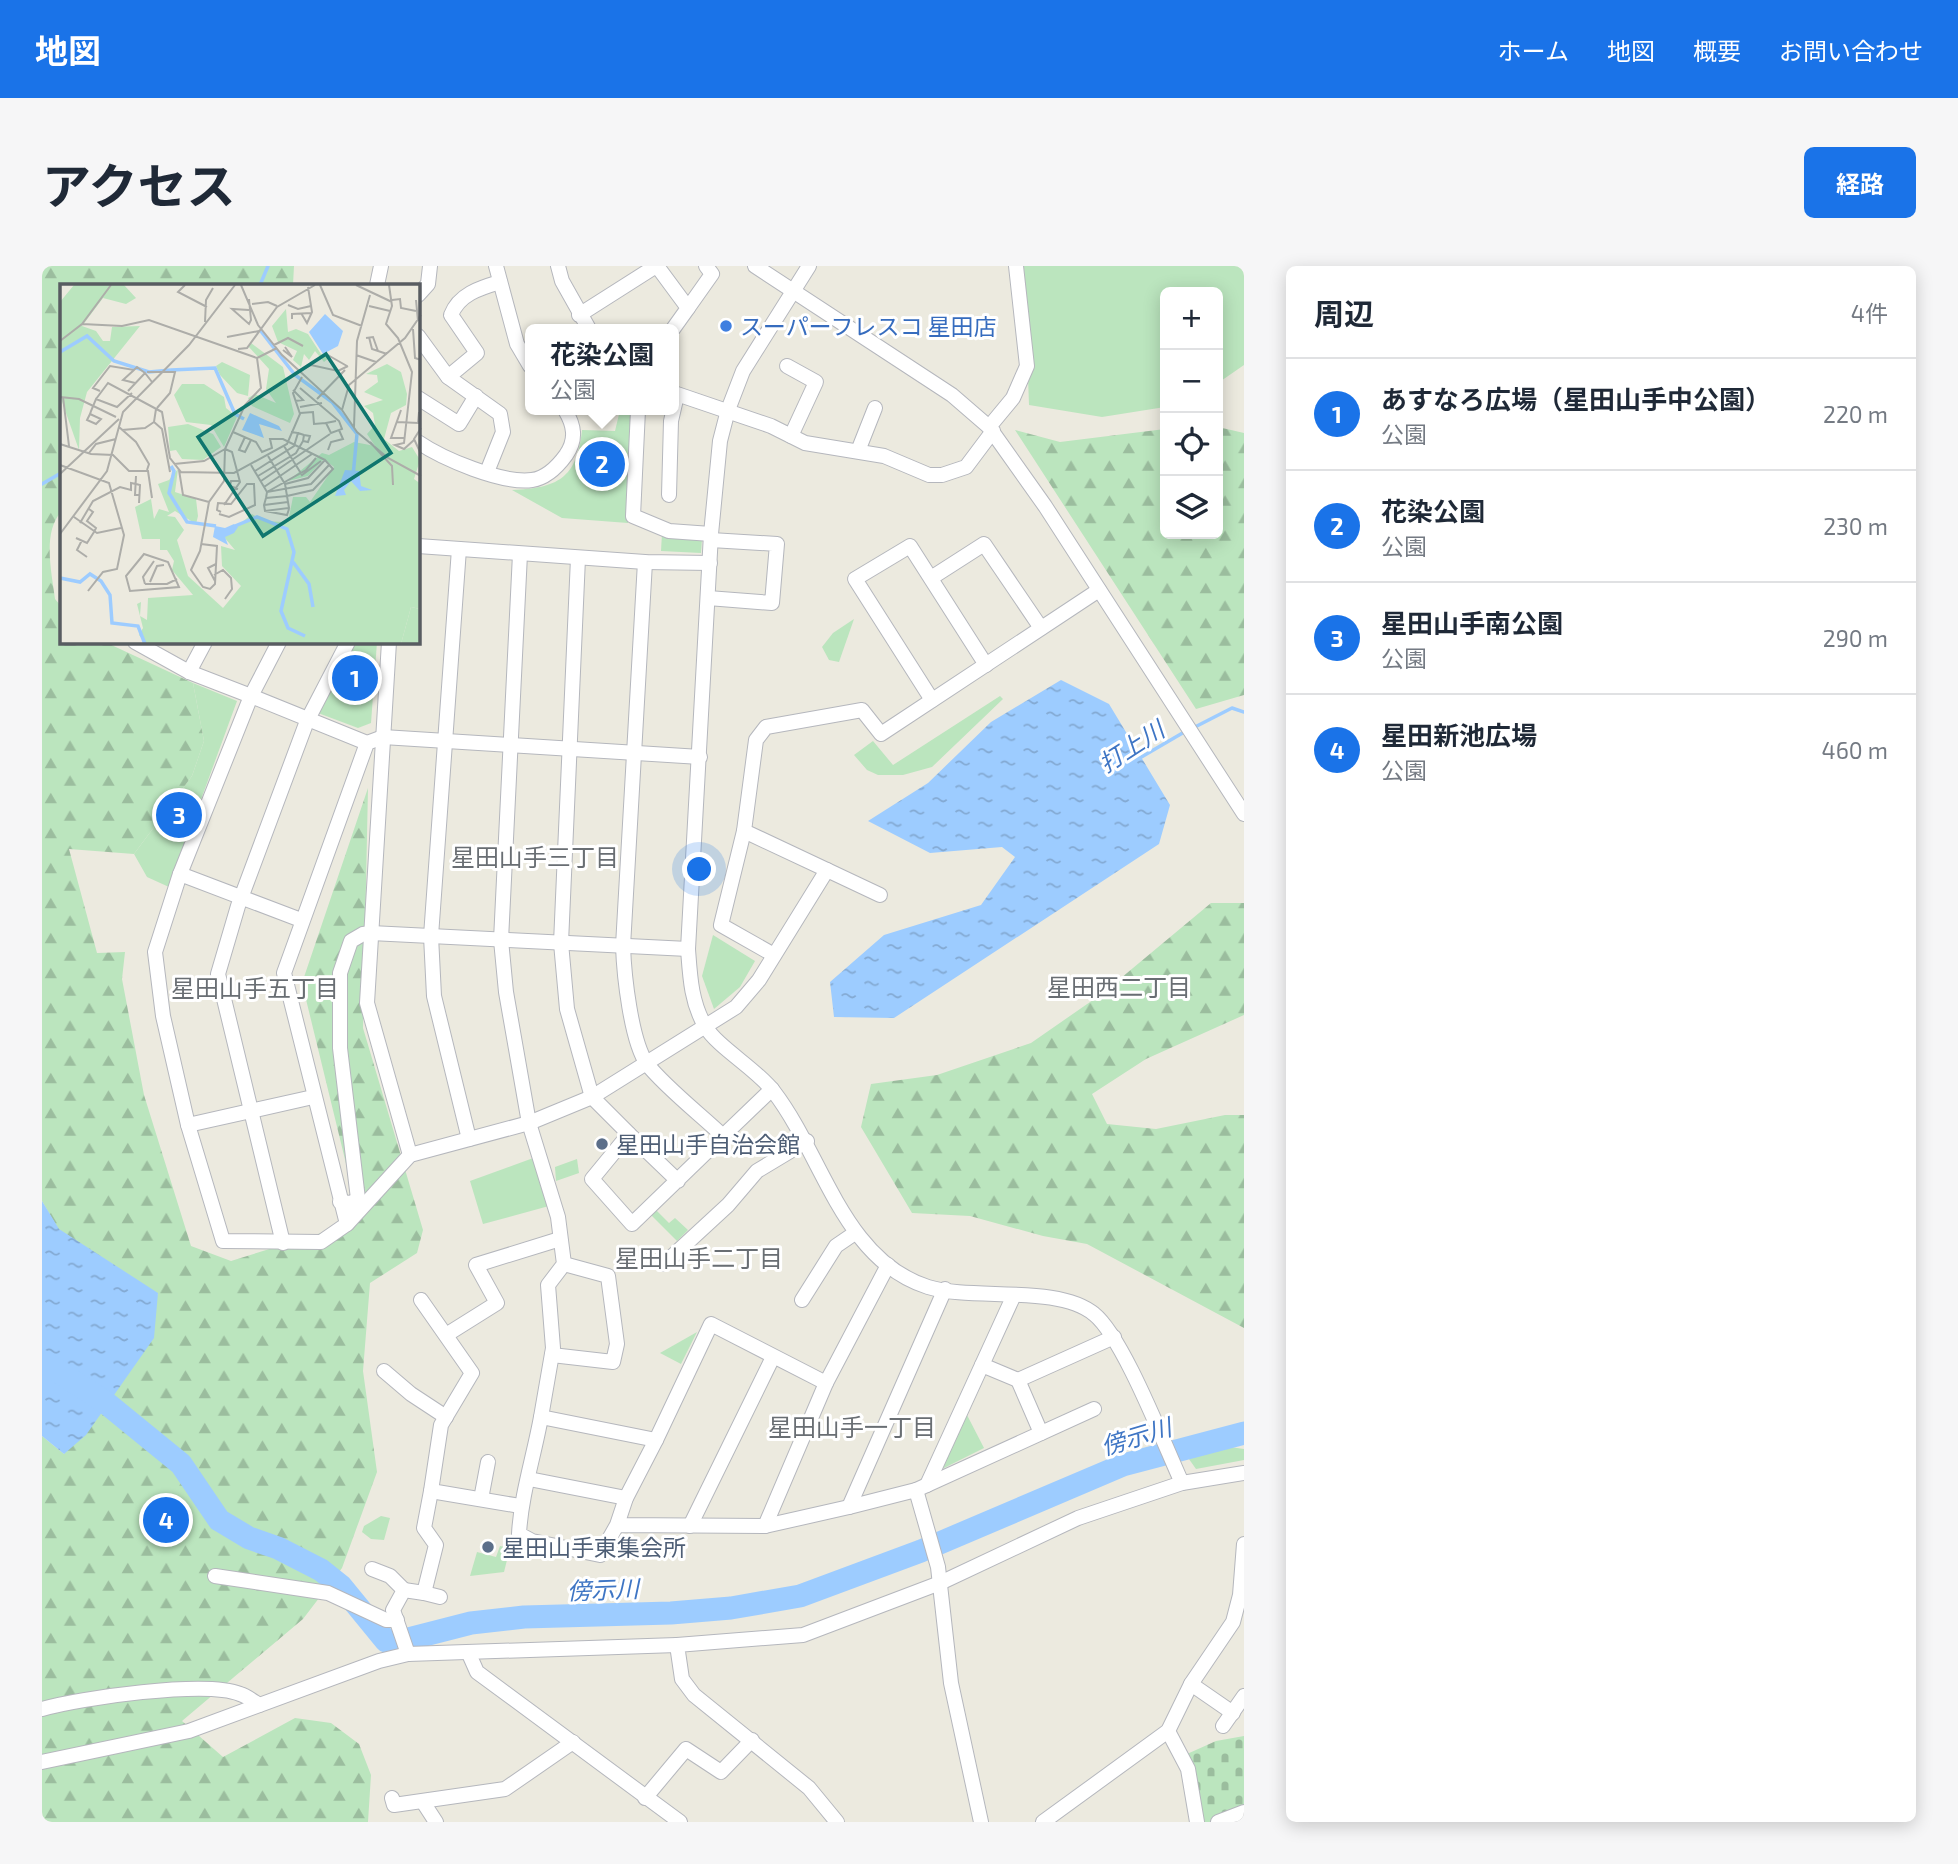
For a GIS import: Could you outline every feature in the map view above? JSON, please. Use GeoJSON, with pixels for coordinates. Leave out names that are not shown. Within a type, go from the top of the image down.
{"type":"FeatureCollection","features":[{"type":"Feature","properties":{"kind":"street"},"geometry":{"type":"LineString","coordinates":[[377,284],[381,266]]}},
{"type":"Feature","properties":{"kind":"street"},"geometry":{"type":"LineString","coordinates":[[420,293],[428,284],[430,266]]}},
{"type":"Feature","properties":{"kind":"street"},"geometry":{"type":"LineString","coordinates":[[496,266],[517,344],[525,358]]}},
{"type":"Feature","properties":{"kind":"street"},"geometry":{"type":"LineString","coordinates":[[558,266],[562,281],[585,324]]}},
{"type":"Feature","properties":{"kind":"street"},"geometry":{"type":"LineString","coordinates":[[579,315],[656,266],[688,308]]}},
{"type":"Feature","properties":{"kind":"street"},"geometry":{"type":"LineString","coordinates":[[677,324],[712,274],[706,266]]}},
{"type":"Feature","properties":{"kind":"street"},"geometry":{"type":"LineString","coordinates":[[755,266],[952,395],[991,429],[1244,814]]}},
{"type":"Feature","properties":{"kind":"street"},"geometry":{"type":"LineString","coordinates":[[808,266],[743,371],[728,410],[716,467],[688,949],[690,989],[706,1028],[772,1089],[807,1141],[855,1233],[876,1258],[928,1287],[1070,1302],[1094,1313],[1114,1337],[1182,1483]]}},
{"type":"Feature","properties":{"kind":"street"},"geometry":{"type":"LineString","coordinates":[[679,395],[728,410],[805,443],[884,456],[929,475],[942,475],[967,467],[1013,398],[1027,366],[1016,266]]}},
{"type":"Feature","properties":{"kind":"street"},"geometry":{"type":"LineString","coordinates":[[448,377],[477,353],[451,315],[454,307],[476,289],[500,282]]}},
{"type":"Feature","properties":{"kind":"street"},"geometry":{"type":"LineString","coordinates":[[420,339],[448,377],[495,408],[503,422],[500,444],[487,472]]}},
{"type":"Feature","properties":{"kind":"street"},"geometry":{"type":"LineString","coordinates":[[787,366],[816,382],[791,436]]}},
{"type":"Feature","properties":{"kind":"street"},"geometry":{"type":"LineString","coordinates":[[420,399],[459,424],[476,396]]}},
{"type":"Feature","properties":{"kind":"street"},"geometry":{"type":"LineString","coordinates":[[858,452],[876,408]]}},
{"type":"Feature","properties":{"kind":"street"},"geometry":{"type":"LineString","coordinates":[[420,443],[487,472],[521,480],[535,480],[560,464],[574,440],[568,415]]}},
{"type":"Feature","properties":{"kind":"street"},"geometry":{"type":"LineString","coordinates":[[638,415],[633,516],[669,531],[777,544],[772,603],[708,598]]}},
{"type":"Feature","properties":{"kind":"street"},"geometry":{"type":"LineString","coordinates":[[669,495],[672,415]]}},
{"type":"Feature","properties":{"kind":"street"},"geometry":{"type":"LineString","coordinates":[[930,578],[984,544],[1041,628]]}},
{"type":"Feature","properties":{"kind":"street"},"geometry":{"type":"LineString","coordinates":[[420,546],[645,562],[710,563]]}},
{"type":"Feature","properties":{"kind":"street"},"geometry":{"type":"LineString","coordinates":[[933,700],[855,579],[910,546],[986,664]]}},
{"type":"Feature","properties":{"kind":"street"},"geometry":{"type":"LineString","coordinates":[[459,549],[432,936],[434,996],[469,1139]]}},
{"type":"Feature","properties":{"kind":"street"},"geometry":{"type":"LineString","coordinates":[[520,554],[500,940],[506,992],[529,1124],[549,1183],[564,1264],[548,1285],[552,1354],[529,1479],[520,1506],[519,1534],[532,1541],[600,1555],[617,1525],[626,1498],[711,1324],[826,1383]]}},
{"type":"Feature","properties":{"kind":"street"},"geometry":{"type":"LineString","coordinates":[[578,558],[561,943],[567,1009],[592,1097],[678,1181]]}},
{"type":"Feature","properties":{"kind":"street"},"geometry":{"type":"LineString","coordinates":[[645,562],[623,946],[625,981],[646,1063],[723,1136]]}},
{"type":"Feature","properties":{"kind":"street"},"geometry":{"type":"LineString","coordinates":[[774,955],[721,925],[744,831],[756,740],[766,727],[862,710],[881,734],[1099,590]]}},
{"type":"Feature","properties":{"kind":"street"},"geometry":{"type":"LineString","coordinates":[[139,644],[189,672],[367,743],[383,737],[700,757]]}},
{"type":"Feature","properties":{"kind":"street"},"geometry":{"type":"LineString","coordinates":[[189,672],[204,644]]}},
{"type":"Feature","properties":{"kind":"street"},"geometry":{"type":"LineString","coordinates":[[278,644],[251,696],[180,874],[155,952],[163,1016],[188,1125],[223,1241],[321,1242],[347,1224],[410,1155],[529,1124],[592,1097],[706,1028],[736,1007],[759,980],[827,870]]}},
{"type":"Feature","properties":{"kind":"street"},"geometry":{"type":"LineString","coordinates":[[283,1243],[218,974],[241,897],[307,721],[347,644]]}},
{"type":"Feature","properties":{"kind":"street"},"geometry":{"type":"LineString","coordinates":[[389,644],[367,1003],[410,1155]]}},
{"type":"Feature","properties":{"kind":"street"},"geometry":{"type":"LineString","coordinates":[[347,1224],[284,973],[367,743]]}},
{"type":"Feature","properties":{"kind":"street"},"geometry":{"type":"LineString","coordinates":[[744,831],[880,895]]}},
{"type":"Feature","properties":{"kind":"street"},"geometry":{"type":"LineString","coordinates":[[180,874],[302,920]]}},
{"type":"Feature","properties":{"kind":"street"},"geometry":{"type":"LineString","coordinates":[[340,1202],[351,1203],[358,1199],[340,1048],[340,973],[351,941],[371,933],[688,949]]}},
{"type":"Feature","properties":{"kind":"street"},"geometry":{"type":"LineString","coordinates":[[629,1135],[592,1179],[632,1224],[772,1089]]}},
{"type":"Feature","properties":{"kind":"street"},"geometry":{"type":"LineString","coordinates":[[188,1125],[250,1108],[313,1097]]}},
{"type":"Feature","properties":{"kind":"street"},"geometry":{"type":"LineString","coordinates":[[664,1264],[728,1205],[757,1171],[807,1141]]}},
{"type":"Feature","properties":{"kind":"street"},"geometry":{"type":"LineString","coordinates":[[802,1300],[806,1282],[836,1246],[855,1233]]}},
{"type":"Feature","properties":{"kind":"street"},"geometry":{"type":"LineString","coordinates":[[446,1335],[496,1303],[476,1265],[560,1239]]}},
{"type":"Feature","properties":{"kind":"street"},"geometry":{"type":"LineString","coordinates":[[552,1354],[614,1362],[617,1344],[608,1276],[564,1264]]}},
{"type":"Feature","properties":{"kind":"street"},"geometry":{"type":"LineString","coordinates":[[765,1526],[826,1383],[888,1265]]}},
{"type":"Feature","properties":{"kind":"street"},"geometry":{"type":"LineString","coordinates":[[849,1507],[945,1289]]}},
{"type":"Feature","properties":{"kind":"street"},"geometry":{"type":"LineString","coordinates":[[981,1822],[951,1683],[938,1567],[921,1487],[1014,1295]]}},
{"type":"Feature","properties":{"kind":"street"},"geometry":{"type":"LineString","coordinates":[[421,1300],[472,1373],[441,1425],[424,1528],[436,1545],[424,1593]]}},
{"type":"Feature","properties":{"kind":"street"},"geometry":{"type":"LineString","coordinates":[[1018,1380],[1114,1337]]}},
{"type":"Feature","properties":{"kind":"street"},"geometry":{"type":"LineString","coordinates":[[690,1526],[773,1357]]}},
{"type":"Feature","properties":{"kind":"street"},"geometry":{"type":"LineString","coordinates":[[982,1365],[1018,1380],[1041,1433]]}},
{"type":"Feature","properties":{"kind":"street"},"geometry":{"type":"LineString","coordinates":[[384,1371],[411,1394],[446,1417]]}},
{"type":"Feature","properties":{"kind":"street"},"geometry":{"type":"LineString","coordinates":[[617,1525],[765,1526],[849,1507],[921,1487],[1094,1409]]}},
{"type":"Feature","properties":{"kind":"street"},"geometry":{"type":"LineString","coordinates":[[541,1417],[656,1440]]}},
{"type":"Feature","properties":{"kind":"street"},"geometry":{"type":"LineString","coordinates":[[481,1500],[488,1462]]}},
{"type":"Feature","properties":{"kind":"street"},"geometry":{"type":"LineString","coordinates":[[42,1762],[189,1731],[407,1650],[469,1654],[677,1645],[803,1635],[940,1583],[1079,1518],[1182,1483],[1244,1473]]}},
{"type":"Feature","properties":{"kind":"street"},"geometry":{"type":"LineString","coordinates":[[529,1479],[626,1498]]}},
{"type":"Feature","properties":{"kind":"street"},"geometry":{"type":"LineString","coordinates":[[431,1491],[520,1506]]}},
{"type":"Feature","properties":{"kind":"street"},"geometry":{"type":"LineString","coordinates":[[1043,1822],[1167,1731],[1191,1684],[1238,1626],[1244,1552]]}},
{"type":"Feature","properties":{"kind":"street"},"geometry":{"type":"LineString","coordinates":[[372,1569],[390,1576],[404,1590],[440,1597]]}},
{"type":"Feature","properties":{"kind":"street"},"geometry":{"type":"LineString","coordinates":[[215,1576],[328,1593],[398,1625]]}},
{"type":"Feature","properties":{"kind":"street"},"geometry":{"type":"LineString","coordinates":[[404,1590],[393,1610],[407,1650]]}},
{"type":"Feature","properties":{"kind":"street"},"geometry":{"type":"LineString","coordinates":[[677,1645],[682,1679],[694,1695],[809,1788],[837,1822]]}},
{"type":"Feature","properties":{"kind":"street"},"geometry":{"type":"LineString","coordinates":[[469,1654],[477,1672],[680,1822]]}},
{"type":"Feature","properties":{"kind":"street"},"geometry":{"type":"LineString","coordinates":[[1191,1684],[1233,1713]]}},
{"type":"Feature","properties":{"kind":"street"},"geometry":{"type":"LineString","coordinates":[[42,1709],[69,1700],[195,1690],[239,1693],[259,1705]]}},
{"type":"Feature","properties":{"kind":"street"},"geometry":{"type":"LineString","coordinates":[[1223,1726],[1244,1696]]}},
{"type":"Feature","properties":{"kind":"street"},"geometry":{"type":"LineString","coordinates":[[1167,1731],[1188,1769],[1197,1822]]}},
{"type":"Feature","properties":{"kind":"street"},"geometry":{"type":"LineString","coordinates":[[645,1798],[682,1746],[725,1776],[751,1740]]}},
{"type":"Feature","properties":{"kind":"street"},"geometry":{"type":"LineString","coordinates":[[392,1798],[394,1805],[505,1789],[573,1742]]}},
{"type":"Feature","properties":{"kind":"street"},"geometry":{"type":"LineString","coordinates":[[423,1802],[436,1822]]}},
{"type":"Feature","properties":{"kind":"street"},"geometry":{"type":"LineString","coordinates":[[1218,1822],[1244,1812]]}},
{"type":"Feature","properties":{"kind":"green space"},"geometry":{"type":"Polygon","coordinates":[[[42,266],[294,266],[293,284],[60,284],[60,514],[52,531],[50,554],[55,599],[60,605],[60,644],[109,644],[193,683],[204,741],[192,776],[134,854],[69,849],[97,953],[125,952],[122,979],[144,1095],[191,1246],[231,1261],[360,1221],[302,983],[368,788],[363,1028],[423,1230],[417,1253],[370,1283],[363,1371],[377,1472],[342,1568],[303,1619],[182,1721],[223,1757],[295,1718],[331,1723],[359,1744],[371,1775],[368,1822],[42,1822],[42,1436],[64,1454],[158,1294],[58,1229],[42,1201],[42,266]]]}},
{"type":"Feature","properties":{"kind":"green space"},"geometry":{"type":"Polygon","coordinates":[[[1024,266],[1244,266],[1244,365],[1223,380],[1223,287],[1160,287],[1160,408],[1102,417],[1029,405],[1024,266]]]}},
{"type":"Feature","properties":{"kind":"green space"},"geometry":{"type":"Polygon","coordinates":[[[619,415],[633,415],[628,523],[562,518],[512,490],[541,487],[562,478],[575,460],[582,430],[615,431],[619,415]]]}},
{"type":"Feature","properties":{"kind":"green space"},"geometry":{"type":"Polygon","coordinates":[[[1223,428],[1244,433],[1244,695],[1196,709],[1015,430],[1060,442],[1160,430],[1160,539],[1223,539],[1223,428]]]}},
{"type":"Feature","properties":{"kind":"green space"},"geometry":{"type":"Polygon","coordinates":[[[662,533],[702,539],[701,553],[661,551],[662,533]]]}},
{"type":"Feature","properties":{"kind":"green space"},"geometry":{"type":"Polygon","coordinates":[[[854,619],[839,662],[829,660],[822,647],[833,633],[854,619]]]}},
{"type":"Feature","properties":{"kind":"green space"},"geometry":{"type":"Polygon","coordinates":[[[353,644],[377,644],[371,723],[358,728],[318,713],[353,644]]]}},
{"type":"Feature","properties":{"kind":"green space"},"geometry":{"type":"Polygon","coordinates":[[[193,683],[237,701],[169,887],[147,877],[134,854],[192,776],[204,741],[193,683]]]}},
{"type":"Feature","properties":{"kind":"green space"},"geometry":{"type":"Polygon","coordinates":[[[1000,696],[1003,699],[932,767],[903,775],[878,775],[867,770],[854,755],[873,741],[893,765],[1000,696]]]}},
{"type":"Feature","properties":{"kind":"green space"},"geometry":{"type":"Polygon","coordinates":[[[1211,903],[1244,903],[1244,1015],[1146,1059],[1092,1094],[1107,1124],[1156,1129],[1225,1115],[1244,1115],[1244,1328],[1087,1244],[1043,1236],[970,1216],[912,1213],[861,1127],[871,1084],[937,1075],[1031,1043],[1103,993],[1211,903]]]}},
{"type":"Feature","properties":{"kind":"green space"},"geometry":{"type":"Polygon","coordinates":[[[713,935],[755,961],[740,987],[714,1009],[702,976],[713,935]]]}},
{"type":"Feature","properties":{"kind":"green space"},"geometry":{"type":"Polygon","coordinates":[[[536,1157],[549,1206],[483,1224],[470,1181],[536,1157]]]}},
{"type":"Feature","properties":{"kind":"green space"},"geometry":{"type":"Polygon","coordinates":[[[577,1159],[579,1173],[556,1181],[555,1167],[577,1159]]]}},
{"type":"Feature","properties":{"kind":"green space"},"geometry":{"type":"Polygon","coordinates":[[[655,1209],[669,1223],[675,1218],[688,1230],[677,1241],[650,1214],[655,1209]]]}},
{"type":"Feature","properties":{"kind":"green space"},"geometry":{"type":"Polygon","coordinates":[[[697,1332],[681,1364],[660,1353],[697,1332]]]}},
{"type":"Feature","properties":{"kind":"green space"},"geometry":{"type":"Polygon","coordinates":[[[967,1415],[984,1448],[940,1470],[967,1415]]]}},
{"type":"Feature","properties":{"kind":"green space"},"geometry":{"type":"Polygon","coordinates":[[[1224,1441],[1230,1447],[1244,1449],[1244,1460],[1196,1469],[1184,1452],[1224,1441]]]}},
{"type":"Feature","properties":{"kind":"green space"},"geometry":{"type":"Polygon","coordinates":[[[381,1516],[390,1518],[384,1540],[371,1539],[362,1532],[364,1526],[381,1516]]]}},
{"type":"Feature","properties":{"kind":"green space"},"geometry":{"type":"Polygon","coordinates":[[[500,1546],[510,1548],[504,1572],[470,1576],[477,1552],[496,1557],[500,1546]]]}},
{"type":"Feature","properties":{"kind":"green space"},"geometry":{"type":"Polygon","coordinates":[[[1244,1736],[1244,1813],[1225,1822],[1202,1822],[1187,1754],[1216,1741],[1244,1736]]]}},
{"type":"Feature","properties":{"kind":"water"},"geometry":{"type":"Polygon","coordinates":[[[1061,680],[1109,704],[1170,805],[1159,844],[894,1018],[834,1017],[830,982],[884,935],[981,905],[1015,857],[1002,847],[930,853],[868,821],[928,783],[991,722],[1061,680]]]}},
{"type":"Feature","properties":{"kind":"water"},"geometry":{"type":"Polygon","coordinates":[[[42,1201],[59,1229],[158,1293],[154,1338],[86,1435],[64,1454],[42,1436],[42,1201]]]}},
{"type":"Feature","properties":{"kind":"waterway","name":"打上川"},"geometry":{"type":"LineString","coordinates":[[260,284],[268,266]]}},
{"type":"Feature","properties":{"kind":"waterway","name":"打上川"},"geometry":{"type":"LineString","coordinates":[[42,484],[60,474]]}},
{"type":"Feature","properties":{"kind":"waterway","name":"打上川"},"geometry":{"type":"LineString","coordinates":[[1193,728],[1232,708],[1244,712]]}},
{"type":"Feature","properties":{"kind":"waterway","name":"打上川"},"geometry":{"type":"LineString","coordinates":[[1138,759],[1186,731]]}},
{"type":"Feature","properties":{"kind":"waterway","name":"傍示川"},"geometry":{"type":"LineString","coordinates":[[42,1361],[105,1402],[181,1464],[219,1520],[249,1538],[278,1548],[321,1570],[341,1586],[386,1641],[393,1643],[471,1623],[524,1617],[671,1613],[731,1608],[800,1596],[921,1551],[1123,1465],[1244,1433]]}},
{"type":"Feature","properties":{"kind":"place","name":"スーパーフレスコ 星田店"},"geometry":{"type":"Point","coordinates":[726,326]}},
{"type":"Feature","properties":{"kind":"place","name":"花染公園"},"geometry":{"type":"Point","coordinates":[602,464]}},
{"type":"Feature","properties":{"kind":"place","name":"あすなろ広場（星田山手中公園）"},"geometry":{"type":"Point","coordinates":[355,678]}},
{"type":"Feature","properties":{"kind":"place","name":"星田山手南公園"},"geometry":{"type":"Point","coordinates":[179,815]}},
{"type":"Feature","properties":{"kind":"place","name":"星田山手自治会館"},"geometry":{"type":"Point","coordinates":[602,1144]}},
{"type":"Feature","properties":{"kind":"place","name":"星田新池広場"},"geometry":{"type":"Point","coordinates":[166,1520]}},
{"type":"Feature","properties":{"kind":"place","name":"星田山手東集会所"},"geometry":{"type":"Point","coordinates":[488,1547]}},
{"type":"Feature","properties":{"kind":"district","name":"星田山手三丁目"},"geometry":{"type":"Point","coordinates":[535,856]}},
{"type":"Feature","properties":{"kind":"district","name":"星田西二丁目"},"geometry":{"type":"Point","coordinates":[1119,986]}},
{"type":"Feature","properties":{"kind":"district","name":"星田山手五丁目"},"geometry":{"type":"Point","coordinates":[255,987]}},
{"type":"Feature","properties":{"kind":"district","name":"星田山手二丁目"},"geometry":{"type":"Point","coordinates":[699,1257]}},
{"type":"Feature","properties":{"kind":"district","name":"星田山手一丁目"},"geometry":{"type":"Point","coordinates":[852,1426]}}]}
